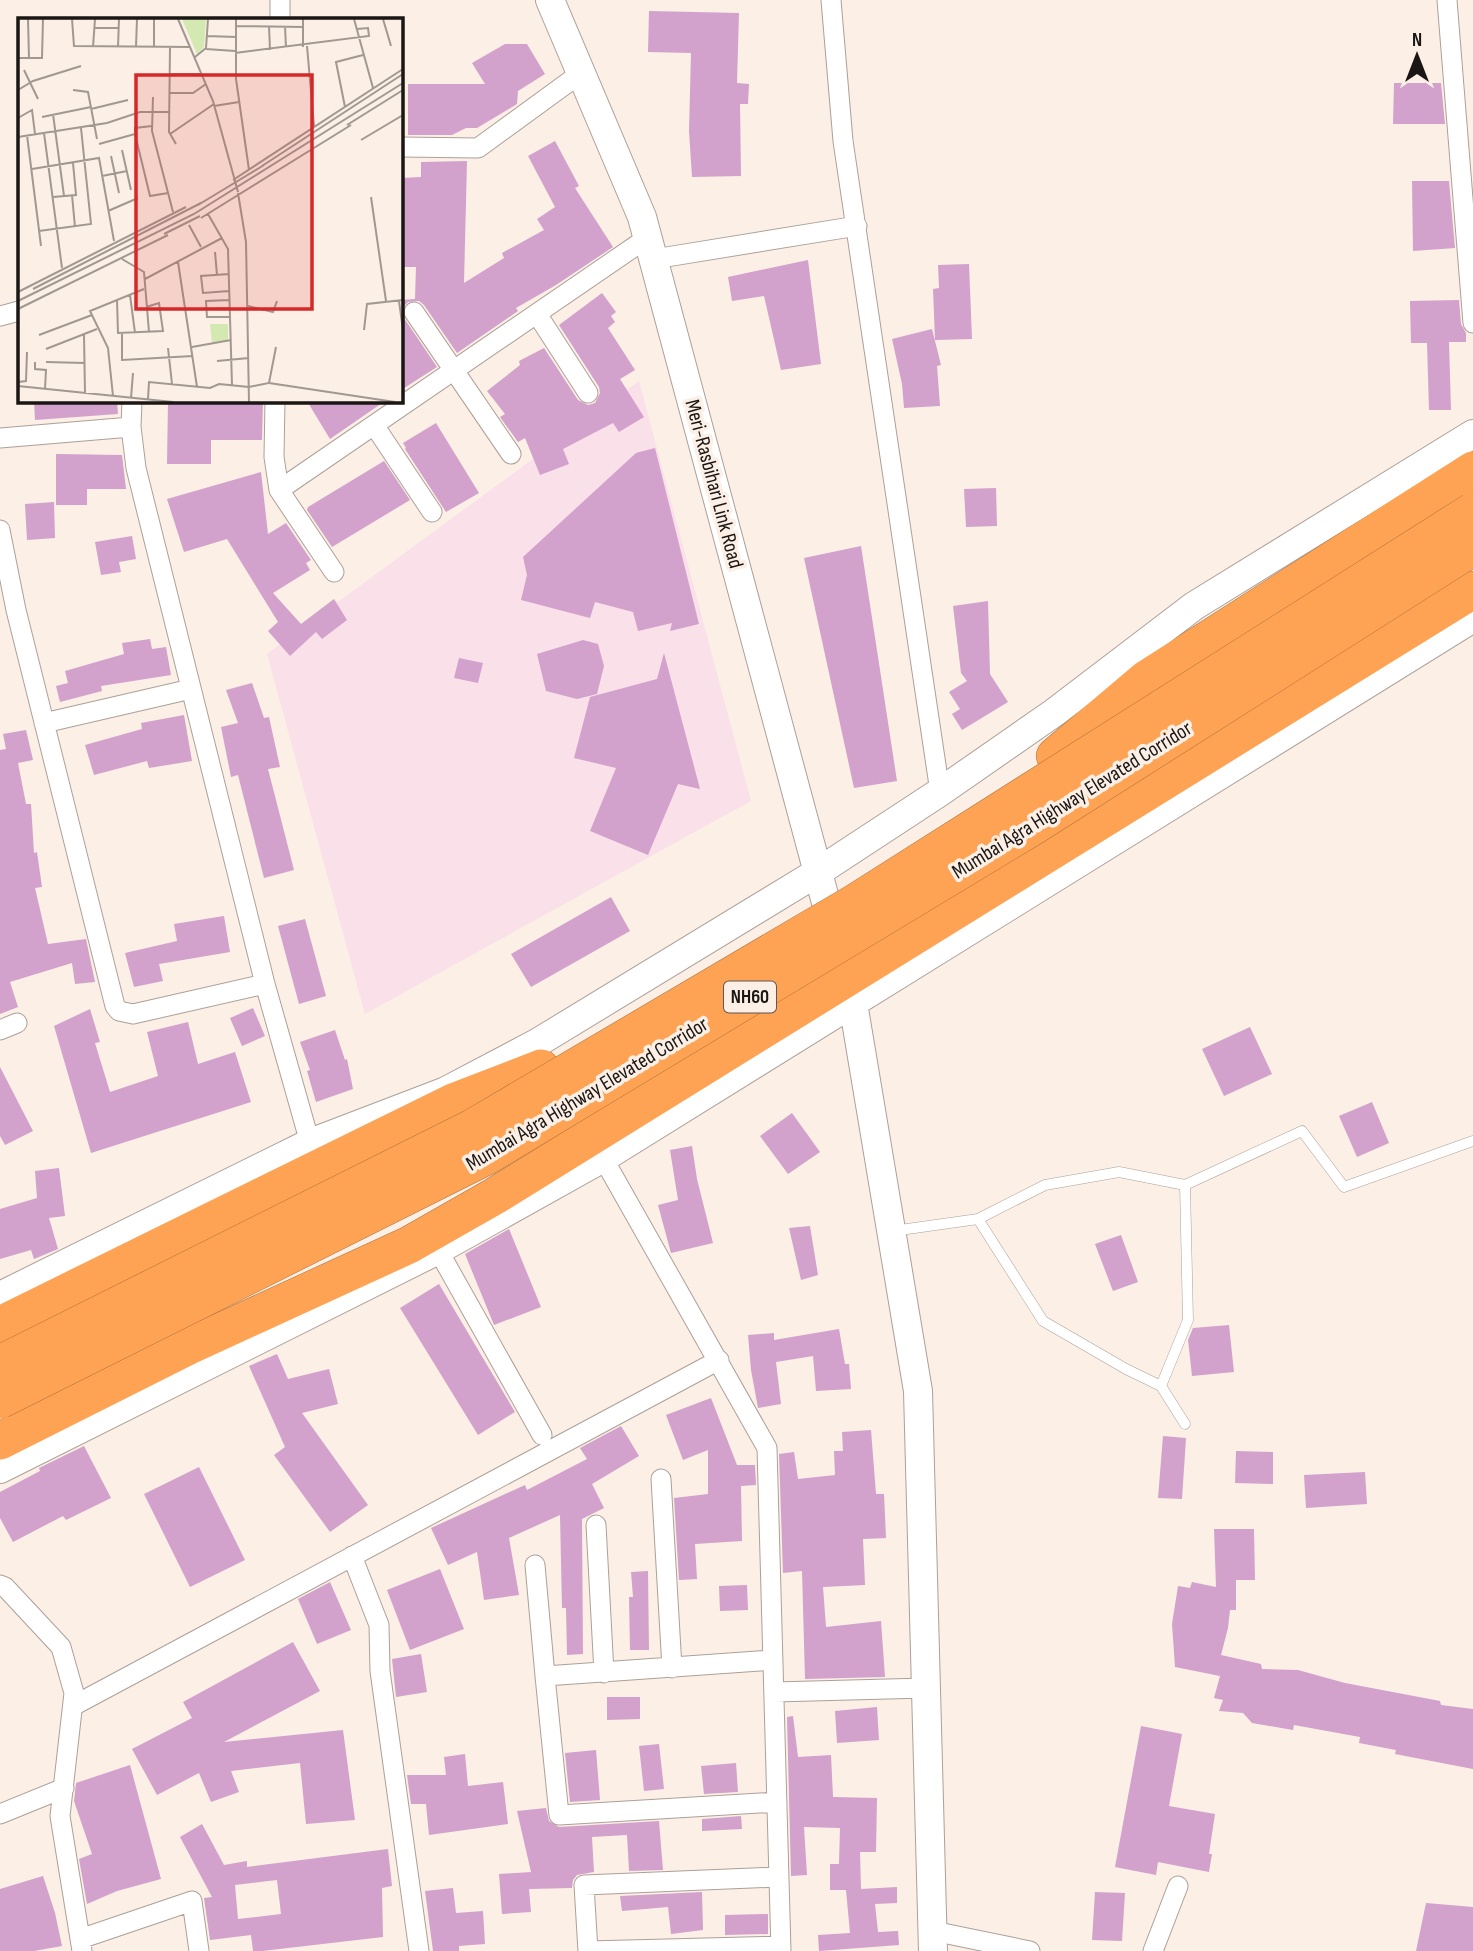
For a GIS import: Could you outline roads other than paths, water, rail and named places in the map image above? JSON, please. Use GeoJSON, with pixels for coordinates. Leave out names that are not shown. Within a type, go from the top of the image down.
{"type":"FeatureCollection","features":[{"type":"Feature","properties":{"kind":"highway"},"geometry":{"type":"LineString","coordinates":[[1055,756],[1146,679],[1473,470]]}},
{"type":"Feature","properties":{"kind":"highway","name":"Mumbai Agra Highway Elevated Corridor"},"geometry":{"type":"LineString","coordinates":[[0,1364],[472,1128],[856,902],[1473,511]]}},
{"type":"Feature","properties":{"kind":"highway","name":"Mumbai Agra Highway Elevated Corridor"},"geometry":{"type":"LineString","coordinates":[[0,1400],[486,1156],[1034,826],[1473,547]]}},
{"type":"Feature","properties":{"kind":"highway"},"geometry":{"type":"LineString","coordinates":[[0,1441],[189,1346],[409,1245],[850,991],[1473,590]]}},
{"type":"Feature","properties":{"kind":"highway"},"geometry":{"type":"LineString","coordinates":[[0,1325],[453,1102],[541,1068]]}},
{"type":"Feature","properties":{"kind":"street"},"geometry":{"type":"LineString","coordinates":[[280,0],[280,18]]}},
{"type":"Feature","properties":{"kind":"street","name":"Meri-Rasbihari Link Road"},"geometry":{"type":"LineString","coordinates":[[550,0],[642,217],[850,991],[918,1391],[933,1941]]}},
{"type":"Feature","properties":{"kind":"street"},"geometry":{"type":"LineString","coordinates":[[831,0],[843,141],[940,792]]}},
{"type":"Feature","properties":{"kind":"street"},"geometry":{"type":"LineString","coordinates":[[1447,0],[1473,323]]}},
{"type":"Feature","properties":{"kind":"street"},"geometry":{"type":"LineString","coordinates":[[402,147],[478,148],[582,73]]}},
{"type":"Feature","properties":{"kind":"street"},"geometry":{"type":"LineString","coordinates":[[279,490],[537,314],[651,248],[857,226]]}},
{"type":"Feature","properties":{"kind":"street"},"geometry":{"type":"LineString","coordinates":[[0,316],[18,311]]}},
{"type":"Feature","properties":{"kind":"street"},"geometry":{"type":"LineString","coordinates":[[414,312],[512,454]]}},
{"type":"Feature","properties":{"kind":"street"},"geometry":{"type":"LineString","coordinates":[[537,314],[588,393]]}},
{"type":"Feature","properties":{"kind":"street"},"geometry":{"type":"LineString","coordinates":[[132,402],[131,427],[135,468],[265,984],[310,1143]]}},
{"type":"Feature","properties":{"kind":"street"},"geometry":{"type":"LineString","coordinates":[[275,402],[274,457],[279,490],[334,572]]}},
{"type":"Feature","properties":{"kind":"street"},"geometry":{"type":"LineString","coordinates":[[374,425],[432,512]]}},
{"type":"Feature","properties":{"kind":"street"},"geometry":{"type":"LineString","coordinates":[[0,438],[131,427]]}},
{"type":"Feature","properties":{"kind":"street"},"geometry":{"type":"LineString","coordinates":[[0,1296],[310,1143],[446,1091],[537,1043],[818,872],[1055,712],[1194,606],[1473,434]]}},
{"type":"Feature","properties":{"kind":"street"},"geometry":{"type":"LineString","coordinates":[[0,530],[16,610],[115,1006],[119,1011],[133,1014],[265,984]]}},
{"type":"Feature","properties":{"kind":"street"},"geometry":{"type":"LineString","coordinates":[[0,1469],[438,1250],[603,1158],[850,991],[1473,618]]}},
{"type":"Feature","properties":{"kind":"street"},"geometry":{"type":"LineString","coordinates":[[44,723],[191,689]]}},
{"type":"Feature","properties":{"kind":"street"},"geometry":{"type":"LineString","coordinates":[[603,1158],[719,1360],[766,1448],[774,1692],[781,1949],[587,1951],[584,1885],[779,1877]]}},
{"type":"Feature","properties":{"kind":"street"},"geometry":{"type":"LineString","coordinates":[[438,1250],[542,1435]]}},
{"type":"Feature","properties":{"kind":"street"},"geometry":{"type":"LineString","coordinates":[[73,1706],[719,1360]]}},
{"type":"Feature","properties":{"kind":"street"},"geometry":{"type":"LineString","coordinates":[[661,1479],[672,1668]]}},
{"type":"Feature","properties":{"kind":"street"},"geometry":{"type":"LineString","coordinates":[[596,1525],[604,1672]]}},
{"type":"Feature","properties":{"kind":"street"},"geometry":{"type":"LineString","coordinates":[[352,1556],[379,1625],[380,1671],[419,1951]]}},
{"type":"Feature","properties":{"kind":"street"},"geometry":{"type":"LineString","coordinates":[[535,1565],[559,1815],[777,1802]]}},
{"type":"Feature","properties":{"kind":"street"},"geometry":{"type":"LineString","coordinates":[[0,1585],[33,1615],[61,1647],[74,1693],[61,1816],[81,1945],[192,1901],[199,1951]]}},
{"type":"Feature","properties":{"kind":"street"},"geometry":{"type":"LineString","coordinates":[[545,1676],[773,1660]]}},
{"type":"Feature","properties":{"kind":"street"},"geometry":{"type":"LineString","coordinates":[[774,1692],[926,1688]]}},
{"type":"Feature","properties":{"kind":"street"},"geometry":{"type":"LineString","coordinates":[[0,1814],[64,1788]]}},
{"type":"Feature","properties":{"kind":"street"},"geometry":{"type":"LineString","coordinates":[[1153,1951],[1178,1886]]}},
{"type":"Feature","properties":{"kind":"street"},"geometry":{"type":"LineString","coordinates":[[933,1941],[1030,1951]]}},
{"type":"Feature","properties":{"kind":"lane"},"geometry":{"type":"LineString","coordinates":[[890,1231],[978,1219],[1045,1185],[1119,1172],[1185,1185],[1302,1130],[1344,1187],[1473,1140]]}},
{"type":"Feature","properties":{"kind":"lane"},"geometry":{"type":"LineString","coordinates":[[1161,1386],[1188,1320],[1185,1185]]}},
{"type":"Feature","properties":{"kind":"lane"},"geometry":{"type":"LineString","coordinates":[[978,1219],[1043,1321],[1161,1386],[1185,1424]]}}]}
